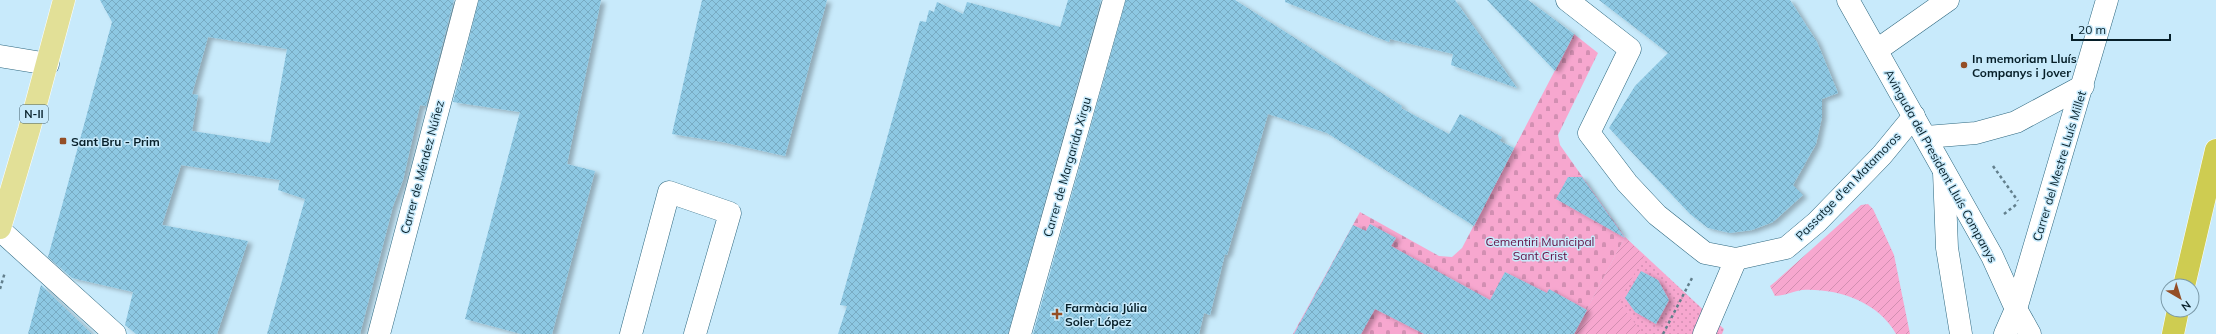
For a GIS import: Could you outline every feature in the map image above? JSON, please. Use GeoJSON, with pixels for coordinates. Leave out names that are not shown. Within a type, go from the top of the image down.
{"type":"FeatureCollection","features":[{"type":"Feature","properties":{"kind":"highway"},"geometry":{"type":"LineString","coordinates":[[2186,278],[2216,150]]}},
{"type":"Feature","properties":{"kind":"highway"},"geometry":{"type":"LineString","coordinates":[[2173,334],[2176,318]]}},
{"type":"Feature","properties":{"kind":"main road","name":"N-II"},"geometry":{"type":"LineString","coordinates":[[0,229],[48,64],[64,0]]}},
{"type":"Feature","properties":{"kind":"street","name":"Carrer de Méndez Núñez"},"geometry":{"type":"LineString","coordinates":[[379,334],[467,0]]}},
{"type":"Feature","properties":{"kind":"street","name":"Carrer de Margarida Xirgu"},"geometry":{"type":"LineString","coordinates":[[1020,334],[1114,0]]}},
{"type":"Feature","properties":{"kind":"street","name":"Passatge d'en Matamoros"},"geometry":{"type":"LineString","coordinates":[[1567,0],[1630,49],[1589,132],[1627,183],[1658,214],[1705,253],[1736,259],[1786,248],[1817,222],[1882,155],[1914,116]]}},
{"type":"Feature","properties":{"kind":"street","name":"Avinguda del President Lluís Companys"},"geometry":{"type":"LineString","coordinates":[[1848,0],[1992,256],[2016,309],[2030,334]]}},
{"type":"Feature","properties":{"kind":"street"},"geometry":{"type":"LineString","coordinates":[[1877,50],[1948,0]]}},
{"type":"Feature","properties":{"kind":"street","name":"Carrer del Mestre Lluís Millet"},"geometry":{"type":"LineString","coordinates":[[2005,334],[2016,309],[2083,86],[2100,4]]}},
{"type":"Feature","properties":{"kind":"street"},"geometry":{"type":"LineString","coordinates":[[0,56],[48,64]]}},
{"type":"Feature","properties":{"kind":"street"},"geometry":{"type":"LineString","coordinates":[[1926,137],[1976,133],[2016,122],[2083,86]]}},
{"type":"Feature","properties":{"kind":"street"},"geometry":{"type":"LineString","coordinates":[[1943,167],[1947,248],[1961,334]]}},
{"type":"Feature","properties":{"kind":"street"},"geometry":{"type":"LineString","coordinates":[[630,334],[669,192],[730,213],[695,334]]}},
{"type":"Feature","properties":{"kind":"street"},"geometry":{"type":"LineString","coordinates":[[0,229],[115,334]]}},
{"type":"Feature","properties":{"kind":"street"},"geometry":{"type":"LineString","coordinates":[[1704,334],[1736,259]]}},
{"type":"Feature","properties":{"kind":"path"},"geometry":{"type":"LineString","coordinates":[[1993,166],[2019,202],[2004,214]]}},
{"type":"Feature","properties":{"kind":"path"},"geometry":{"type":"LineString","coordinates":[[1664,334],[1705,253]]}},
{"type":"Feature","properties":{"kind":"green space","name":"Cementiri Municipal Sant Crist"},"geometry":{"type":"Polygon","coordinates":[[[1574,34],[1598,53],[1558,135],[1560,145],[1625,237],[1574,334],[1293,334],[1360,212],[1439,256],[1452,257],[1462,248],[1574,34]]]}},
{"type":"Feature","properties":{"kind":"green space"},"geometry":{"type":"Polygon","coordinates":[[[1868,204],[1873,209],[1894,255],[1910,334],[1896,334],[1878,313],[1867,305],[1842,294],[1828,291],[1802,290],[1775,296],[1770,286],[1861,205],[1868,204]]]}},
{"type":"Feature","properties":{"kind":"green space"},"geometry":{"type":"Polygon","coordinates":[[[1625,237],[1724,329],[1722,334],[1574,334],[1625,237]]]}},
{"type":"Feature","properties":{"kind":"green space"},"geometry":{"type":"Polygon","coordinates":[[[1625,237],[1644,256],[1619,302],[1643,334],[1574,334],[1625,237]]]}},
{"type":"Feature","properties":{"kind":"building"},"geometry":{"type":"Polygon","coordinates":[[[100,0],[454,0],[426,106],[420,105],[403,180],[393,206],[360,334],[267,334],[305,199],[278,190],[280,180],[181,165],[162,225],[248,241],[217,334],[136,334],[125,325],[133,292],[72,278],[48,257],[112,22],[100,0]],[[208,37],[192,94],[198,95],[192,131],[270,143],[287,49],[208,37]]]}},
{"type":"Feature","properties":{"kind":"building"},"geometry":{"type":"Polygon","coordinates":[[[479,0],[601,0],[567,164],[595,171],[552,334],[521,334],[465,319],[520,112],[453,102],[479,0]]]}},
{"type":"Feature","properties":{"kind":"building"},"geometry":{"type":"Polygon","coordinates":[[[702,0],[827,0],[785,156],[722,142],[672,134],[702,0]]]}},
{"type":"Feature","properties":{"kind":"building"},"geometry":{"type":"Polygon","coordinates":[[[1068,0],[1101,0],[1008,334],[838,334],[847,306],[840,305],[920,21],[926,22],[929,10],[934,12],[937,2],[963,14],[967,2],[1060,27],[1068,0]]]}},
{"type":"Feature","properties":{"kind":"building"},"geometry":{"type":"Polygon","coordinates":[[[1126,0],[1235,0],[1402,106],[1401,108],[1449,134],[1460,114],[1502,137],[1500,141],[1514,148],[1474,226],[1327,133],[1268,114],[1227,255],[1225,254],[1210,315],[1204,313],[1199,334],[1033,334],[1126,0]]]}},
{"type":"Feature","properties":{"kind":"building"},"geometry":{"type":"Polygon","coordinates":[[[1285,0],[1455,0],[1517,88],[1451,65],[1453,54],[1390,39],[1389,42],[1285,2],[1285,0]]]}},
{"type":"Feature","properties":{"kind":"building"},"geometry":{"type":"Polygon","coordinates":[[[1487,0],[1528,0],[1574,34],[1555,71],[1487,0]]]}},
{"type":"Feature","properties":{"kind":"building"},"geometry":{"type":"Polygon","coordinates":[[[1599,0],[1790,0],[1817,42],[1838,93],[1822,99],[1822,117],[1816,144],[1793,185],[1803,195],[1773,222],[1752,230],[1730,233],[1708,228],[1690,214],[1609,128],[1635,86],[1668,53],[1599,0]]]}},
{"type":"Feature","properties":{"kind":"building"},"geometry":{"type":"Polygon","coordinates":[[[1568,177],[1582,177],[1625,238],[1556,199],[1568,177]]]}},
{"type":"Feature","properties":{"kind":"building"},"geometry":{"type":"Polygon","coordinates":[[[1370,224],[1396,238],[1391,246],[1490,300],[1505,272],[1547,293],[1549,289],[1587,310],[1574,334],[1424,334],[1375,309],[1361,334],[1294,334],[1353,225],[1366,231],[1370,224]]]}},
{"type":"Feature","properties":{"kind":"building"},"geometry":{"type":"Polygon","coordinates":[[[1641,271],[1658,280],[1669,300],[1656,324],[1635,312],[1625,298],[1641,271]]]}},
{"type":"Feature","properties":{"kind":"building"},"geometry":{"type":"Polygon","coordinates":[[[41,285],[92,334],[28,334],[41,285]]]}},
{"type":"Feature","properties":{"kind":"place","name":"In memoriam Lluís Companys i Jover"},"geometry":{"type":"Point","coordinates":[1964,65]}},
{"type":"Feature","properties":{"kind":"place","name":"Sant Bru - Prim"},"geometry":{"type":"Point","coordinates":[63,141]}},
{"type":"Feature","properties":{"kind":"place","name":"Farmàcia Júlia Soler López"},"geometry":{"type":"Point","coordinates":[1057,314]}}]}
